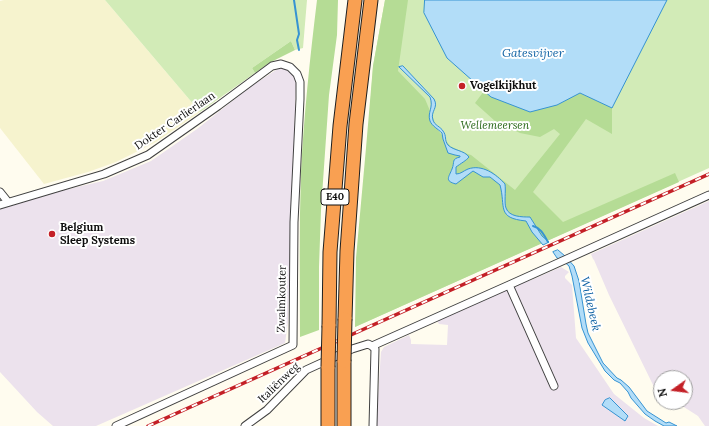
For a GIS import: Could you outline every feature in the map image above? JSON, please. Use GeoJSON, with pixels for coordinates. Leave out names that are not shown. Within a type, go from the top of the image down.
{"type":"FeatureCollection","features":[{"type":"Feature","properties":{"kind":"highway","name":"E40"},"geometry":{"type":"LineString","coordinates":[[328,426],[330,252],[340,126],[355,0]]}},
{"type":"Feature","properties":{"kind":"highway","name":"E40"},"geometry":{"type":"LineString","coordinates":[[344,426],[346,251],[356,124],[371,0]]}},
{"type":"Feature","properties":{"kind":"street","name":"Dokter Carlierlaan"},"geometry":{"type":"LineString","coordinates":[[0,205],[104,174],[148,155],[272,66],[281,64],[290,67],[297,74],[300,82]]}},
{"type":"Feature","properties":{"kind":"street","name":"Zwalmkouter"},"geometry":{"type":"LineString","coordinates":[[116,426],[293,345],[294,222],[300,82]]}},
{"type":"Feature","properties":{"kind":"street"},"geometry":{"type":"LineString","coordinates":[[0,192],[8,202]]}},
{"type":"Feature","properties":{"kind":"street","name":"Italiënweg"},"geometry":{"type":"LineString","coordinates":[[245,426],[267,410],[306,370],[352,349],[368,344],[372,346],[709,195]]}},
{"type":"Feature","properties":{"kind":"street"},"geometry":{"type":"LineString","coordinates":[[509,285],[554,386]]}},
{"type":"Feature","properties":{"kind":"street"},"geometry":{"type":"LineString","coordinates":[[372,346],[375,349],[373,426]]}},
{"type":"Feature","properties":{"kind":"shaded area"},"geometry":{"type":"Polygon","coordinates":[[[105,0],[200,112],[156,142],[116,162],[88,172],[44,184],[0,128],[0,1],[105,0]]]}},
{"type":"Feature","properties":{"kind":"shaded area"},"geometry":{"type":"Polygon","coordinates":[[[279,68],[288,70],[293,75],[296,82],[288,322],[285,343],[96,426],[53,426],[37,412],[0,372],[0,209],[51,193],[103,181],[151,161],[197,129],[250,87],[279,68]]]}},
{"type":"Feature","properties":{"kind":"shaded area"},"geometry":{"type":"Polygon","coordinates":[[[709,201],[709,426],[705,426],[698,416],[689,410],[693,410],[693,370],[653,370],[653,385],[609,295],[591,254],[709,201]]]}},
{"type":"Feature","properties":{"kind":"shaded area"},"geometry":{"type":"Polygon","coordinates":[[[561,267],[569,272],[565,278],[572,285],[576,338],[614,394],[644,418],[658,426],[376,426],[381,352],[384,347],[409,335],[411,344],[447,345],[448,325],[439,324],[437,321],[561,267]]]}},
{"type":"Feature","properties":{"kind":"green space"},"geometry":{"type":"Polygon","coordinates":[[[105,0],[307,0],[303,48],[295,50],[291,41],[252,68],[255,73],[200,112],[105,0]]]}},
{"type":"Feature","properties":{"kind":"green space"},"geometry":{"type":"Polygon","coordinates":[[[317,0],[338,0],[337,35],[329,95],[321,210],[319,330],[300,337],[301,172],[317,0]]]}},
{"type":"Feature","properties":{"kind":"green space","name":"Wellemeersen"},"geometry":{"type":"Polygon","coordinates":[[[385,0],[709,0],[709,168],[355,327],[373,66],[385,0]]]}},
{"type":"Feature","properties":{"kind":"green space"},"geometry":{"type":"Polygon","coordinates":[[[385,0],[408,0],[398,71],[425,99],[438,130],[450,146],[471,155],[515,190],[560,134],[554,129],[540,137],[520,133],[495,121],[475,103],[484,91],[491,97],[557,105],[580,93],[612,108],[612,134],[586,119],[533,192],[563,222],[675,173],[679,182],[355,327],[356,258],[373,66],[385,0]]]}},
{"type":"Feature","properties":{"kind":"green space"},"geometry":{"type":"Polygon","coordinates":[[[291,41],[295,50],[269,63],[255,73],[252,68],[291,41]]]}},
{"type":"Feature","properties":{"kind":"water","name":"Gatesvijver"},"geometry":{"type":"Polygon","coordinates":[[[425,0],[667,0],[612,108],[580,93],[557,105],[530,112],[491,97],[447,58],[424,13],[425,0]]]}},
{"type":"Feature","properties":{"kind":"water"},"geometry":{"type":"Polygon","coordinates":[[[403,66],[434,99],[436,105],[432,117],[444,133],[448,145],[469,157],[456,167],[456,174],[468,169],[478,168],[493,174],[505,184],[505,203],[508,211],[516,216],[530,217],[542,236],[549,242],[543,245],[532,232],[526,221],[510,217],[506,214],[500,185],[490,177],[483,177],[473,171],[456,184],[450,182],[448,178],[453,167],[454,160],[460,156],[448,153],[442,133],[431,123],[429,118],[431,104],[430,97],[399,67],[403,66]]]}},
{"type":"Feature","properties":{"kind":"water"},"geometry":{"type":"Polygon","coordinates":[[[558,250],[574,266],[579,281],[588,333],[603,363],[617,378],[629,387],[647,411],[666,423],[669,422],[677,426],[664,426],[645,414],[620,383],[614,380],[605,371],[588,343],[582,328],[569,266],[557,258],[553,252],[558,250]]]}},
{"type":"Feature","properties":{"kind":"water"},"geometry":{"type":"Polygon","coordinates":[[[610,398],[628,416],[625,421],[602,405],[605,400],[610,398]]]}},
{"type":"Feature","properties":{"kind":"waterway","name":"Wildebeek"},"geometry":{"type":"LineString","coordinates":[[294,0],[299,34],[297,40],[299,50]]}},
{"type":"Feature","properties":{"kind":"waterway","name":"Wildebeek"},"geometry":{"type":"LineString","coordinates":[[533,226],[544,234],[548,242]]}},
{"type":"Feature","properties":{"kind":"railway"},"geometry":{"type":"LineString","coordinates":[[148,426],[709,174]]}},
{"type":"Feature","properties":{"kind":"place","name":"Vogelkijkhut"},"geometry":{"type":"Point","coordinates":[462,86]}},
{"type":"Feature","properties":{"kind":"place","name":"Belgium Sleep Systems"},"geometry":{"type":"Point","coordinates":[52,234]}}]}
